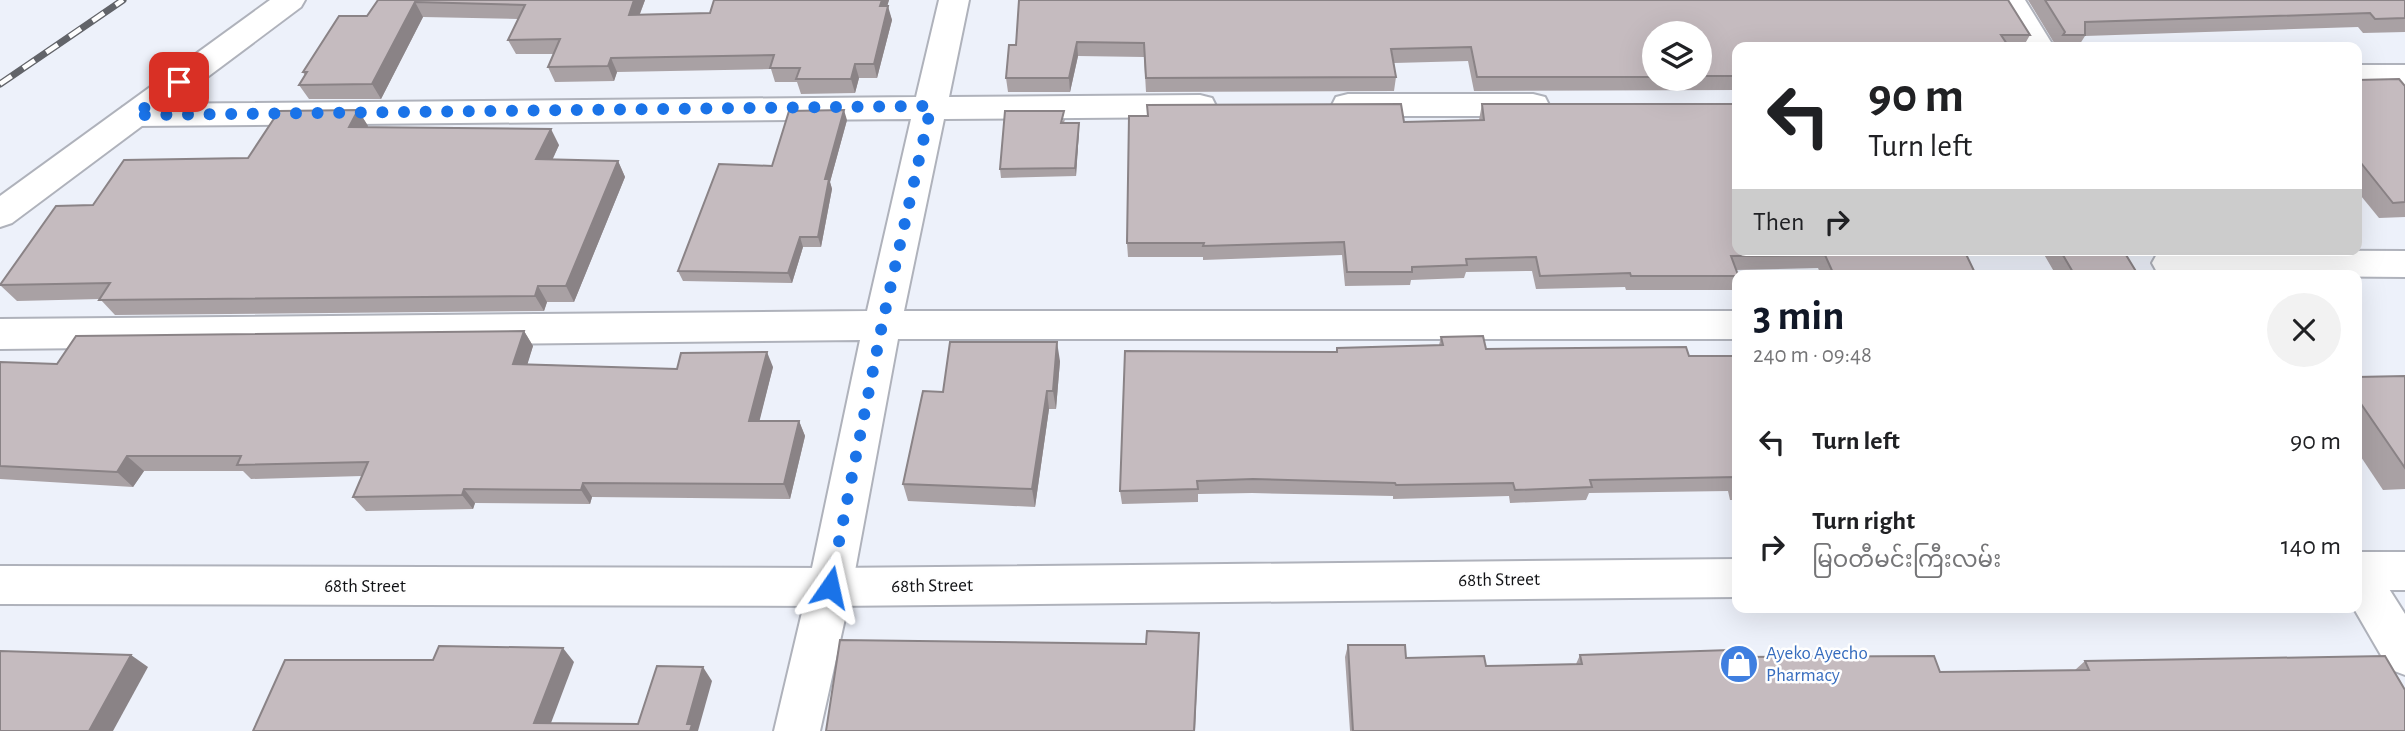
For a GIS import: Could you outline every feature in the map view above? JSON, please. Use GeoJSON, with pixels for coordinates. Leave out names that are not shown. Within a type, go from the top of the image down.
{"type":"FeatureCollection","features":[{"type":"Feature","properties":{"kind":"street"},"geometry":{"type":"LineString","coordinates":[[0,214],[290,0]]}},
{"type":"Feature","properties":{"kind":"street"},"geometry":{"type":"LineString","coordinates":[[797,731],[830,587],[882,325],[954,0]]}},
{"type":"Feature","properties":{"kind":"street"},"geometry":{"type":"LineString","coordinates":[[2010,0],[2035,42]]}},
{"type":"Feature","properties":{"kind":"street"},"geometry":{"type":"LineString","coordinates":[[2362,76],[2405,76]]}},
{"type":"Feature","properties":{"kind":"street"},"geometry":{"type":"LineString","coordinates":[[1321,105],[1557,105]]}},
{"type":"Feature","properties":{"kind":"street"},"geometry":{"type":"LineString","coordinates":[[135,115],[931,106],[1237,106]]}},
{"type":"Feature","properties":{"kind":"street"},"geometry":{"type":"LineString","coordinates":[[2170,263],[2405,264]]}},
{"type":"Feature","properties":{"kind":"street"},"geometry":{"type":"LineString","coordinates":[[0,334],[882,325],[1732,325]]}},
{"type":"Feature","properties":{"kind":"street"},"geometry":{"type":"LineString","coordinates":[[2362,573],[2405,571]]}},
{"type":"Feature","properties":{"kind":"street","name":"68th Street"},"geometry":{"type":"LineString","coordinates":[[0,585],[830,587],[1732,578]]}},
{"type":"Feature","properties":{"kind":"street"},"geometry":{"type":"LineString","coordinates":[[2362,581],[2405,654]]}},
{"type":"Feature","properties":{"kind":"building"},"geometry":{"type":"Polygon","coordinates":[[[378,0],[634,0],[629,15],[710,13],[714,0],[882,0],[880,6],[888,6],[874,64],[855,64],[851,79],[796,79],[800,68],[770,68],[774,55],[611,58],[608,66],[548,67],[560,39],[508,40],[525,5],[415,2],[372,84],[299,85],[307,72],[303,72],[339,16],[367,16],[378,0]]]}},
{"type":"Feature","properties":{"kind":"building"},"geometry":{"type":"Polygon","coordinates":[[[1019,0],[2008,0],[2030,35],[2001,35],[2006,42],[1732,42],[1732,76],[1712,76],[1712,21],[1642,21],[1642,77],[1477,77],[1471,47],[1391,49],[1396,77],[1146,78],[1144,43],[1077,42],[1069,78],[1006,78],[1009,45],[1016,45],[1019,0]]]}},
{"type":"Feature","properties":{"kind":"building"},"geometry":{"type":"Polygon","coordinates":[[[2045,0],[2405,0],[2405,18],[2375,19],[2370,13],[2085,22],[2085,35],[2063,35],[2065,32],[2045,0]]]}},
{"type":"Feature","properties":{"kind":"building"},"geometry":{"type":"Polygon","coordinates":[[[2399,79],[2405,86],[2405,202],[2393,203],[2362,164],[2362,80],[2399,79]]]}},
{"type":"Feature","properties":{"kind":"building"},"geometry":{"type":"Polygon","coordinates":[[[1401,104],[1404,122],[1484,120],[1482,104],[1732,104],[1731,256],[1736,270],[1732,270],[1732,276],[1631,276],[1630,273],[1540,276],[1536,257],[1466,259],[1467,265],[1412,267],[1412,272],[1347,272],[1344,242],[1203,246],[1204,243],[1127,243],[1129,116],[1148,116],[1147,105],[1401,104]]]}},
{"type":"Feature","properties":{"kind":"building"},"geometry":{"type":"Polygon","coordinates":[[[358,110],[349,127],[551,129],[536,159],[618,161],[566,286],[538,286],[535,296],[99,300],[110,283],[0,285],[56,206],[93,205],[124,160],[248,158],[279,111],[358,110]]]}},
{"type":"Feature","properties":{"kind":"building"},"geometry":{"type":"Polygon","coordinates":[[[844,110],[825,179],[829,179],[818,237],[800,237],[788,273],[678,271],[719,164],[772,166],[789,111],[844,110]]]}},
{"type":"Feature","properties":{"kind":"building"},"geometry":{"type":"Polygon","coordinates":[[[1005,111],[1064,111],[1061,123],[1079,123],[1075,168],[1000,169],[1005,111]]]}},
{"type":"Feature","properties":{"kind":"building"},"geometry":{"type":"Polygon","coordinates":[[[1825,256],[1967,256],[1974,270],[1832,270],[1825,256]]]}},
{"type":"Feature","properties":{"kind":"building"},"geometry":{"type":"Polygon","coordinates":[[[2064,256],[2127,256],[2135,270],[2072,270],[2064,256]]]}},
{"type":"Feature","properties":{"kind":"building"},"geometry":{"type":"Polygon","coordinates":[[[524,331],[513,364],[677,369],[681,353],[767,352],[749,421],[799,421],[784,484],[583,483],[581,490],[464,489],[462,495],[353,497],[368,462],[237,465],[241,456],[127,456],[117,472],[0,466],[0,362],[57,364],[76,336],[524,331]]]}},
{"type":"Feature","properties":{"kind":"building"},"geometry":{"type":"Polygon","coordinates":[[[1483,336],[1486,349],[1686,347],[1689,356],[1732,356],[1732,477],[1590,480],[1592,487],[1515,490],[1513,483],[1396,485],[1253,479],[1197,481],[1198,489],[1120,491],[1125,351],[1337,352],[1337,348],[1443,345],[1441,337],[1483,336]]]}},
{"type":"Feature","properties":{"kind":"building"},"geometry":{"type":"Polygon","coordinates":[[[950,342],[1057,342],[1053,391],[1047,391],[1032,489],[903,484],[923,391],[943,392],[950,342]]]}},
{"type":"Feature","properties":{"kind":"building"},"geometry":{"type":"Polygon","coordinates":[[[2405,376],[2405,468],[2362,405],[2362,377],[2405,376]]]}},
{"type":"Feature","properties":{"kind":"building"},"geometry":{"type":"Polygon","coordinates":[[[1147,631],[1199,633],[1194,731],[826,731],[840,640],[1146,644],[1147,631]]]}},
{"type":"Feature","properties":{"kind":"building"},"geometry":{"type":"Polygon","coordinates":[[[1348,645],[1405,645],[1406,658],[1484,656],[1486,666],[1582,664],[1580,655],[1730,650],[1732,657],[1934,656],[1940,672],[2089,670],[2085,661],[2385,656],[2405,690],[2405,731],[1353,731],[1348,645]]]}},
{"type":"Feature","properties":{"kind":"building"},"geometry":{"type":"Polygon","coordinates":[[[439,646],[563,648],[534,723],[638,724],[657,666],[703,667],[687,724],[692,724],[690,731],[253,731],[285,660],[433,660],[439,646]]]}},
{"type":"Feature","properties":{"kind":"building"},"geometry":{"type":"Polygon","coordinates":[[[0,651],[131,655],[89,731],[0,731],[0,651]]]}},
{"type":"Feature","properties":{"kind":"railway"},"geometry":{"type":"LineString","coordinates":[[0,84],[123,0]]}},
{"type":"Feature","properties":{"kind":"place","name":"Ayeko Ayecho Pharmacy"},"geometry":{"type":"Point","coordinates":[1739,664]}},
{"type":"Feature","properties":{"kind":"route"},"geometry":{"type":"LineString","coordinates":[[179,82],[135,115],[931,106],[882,325],[830,587]]}}]}
